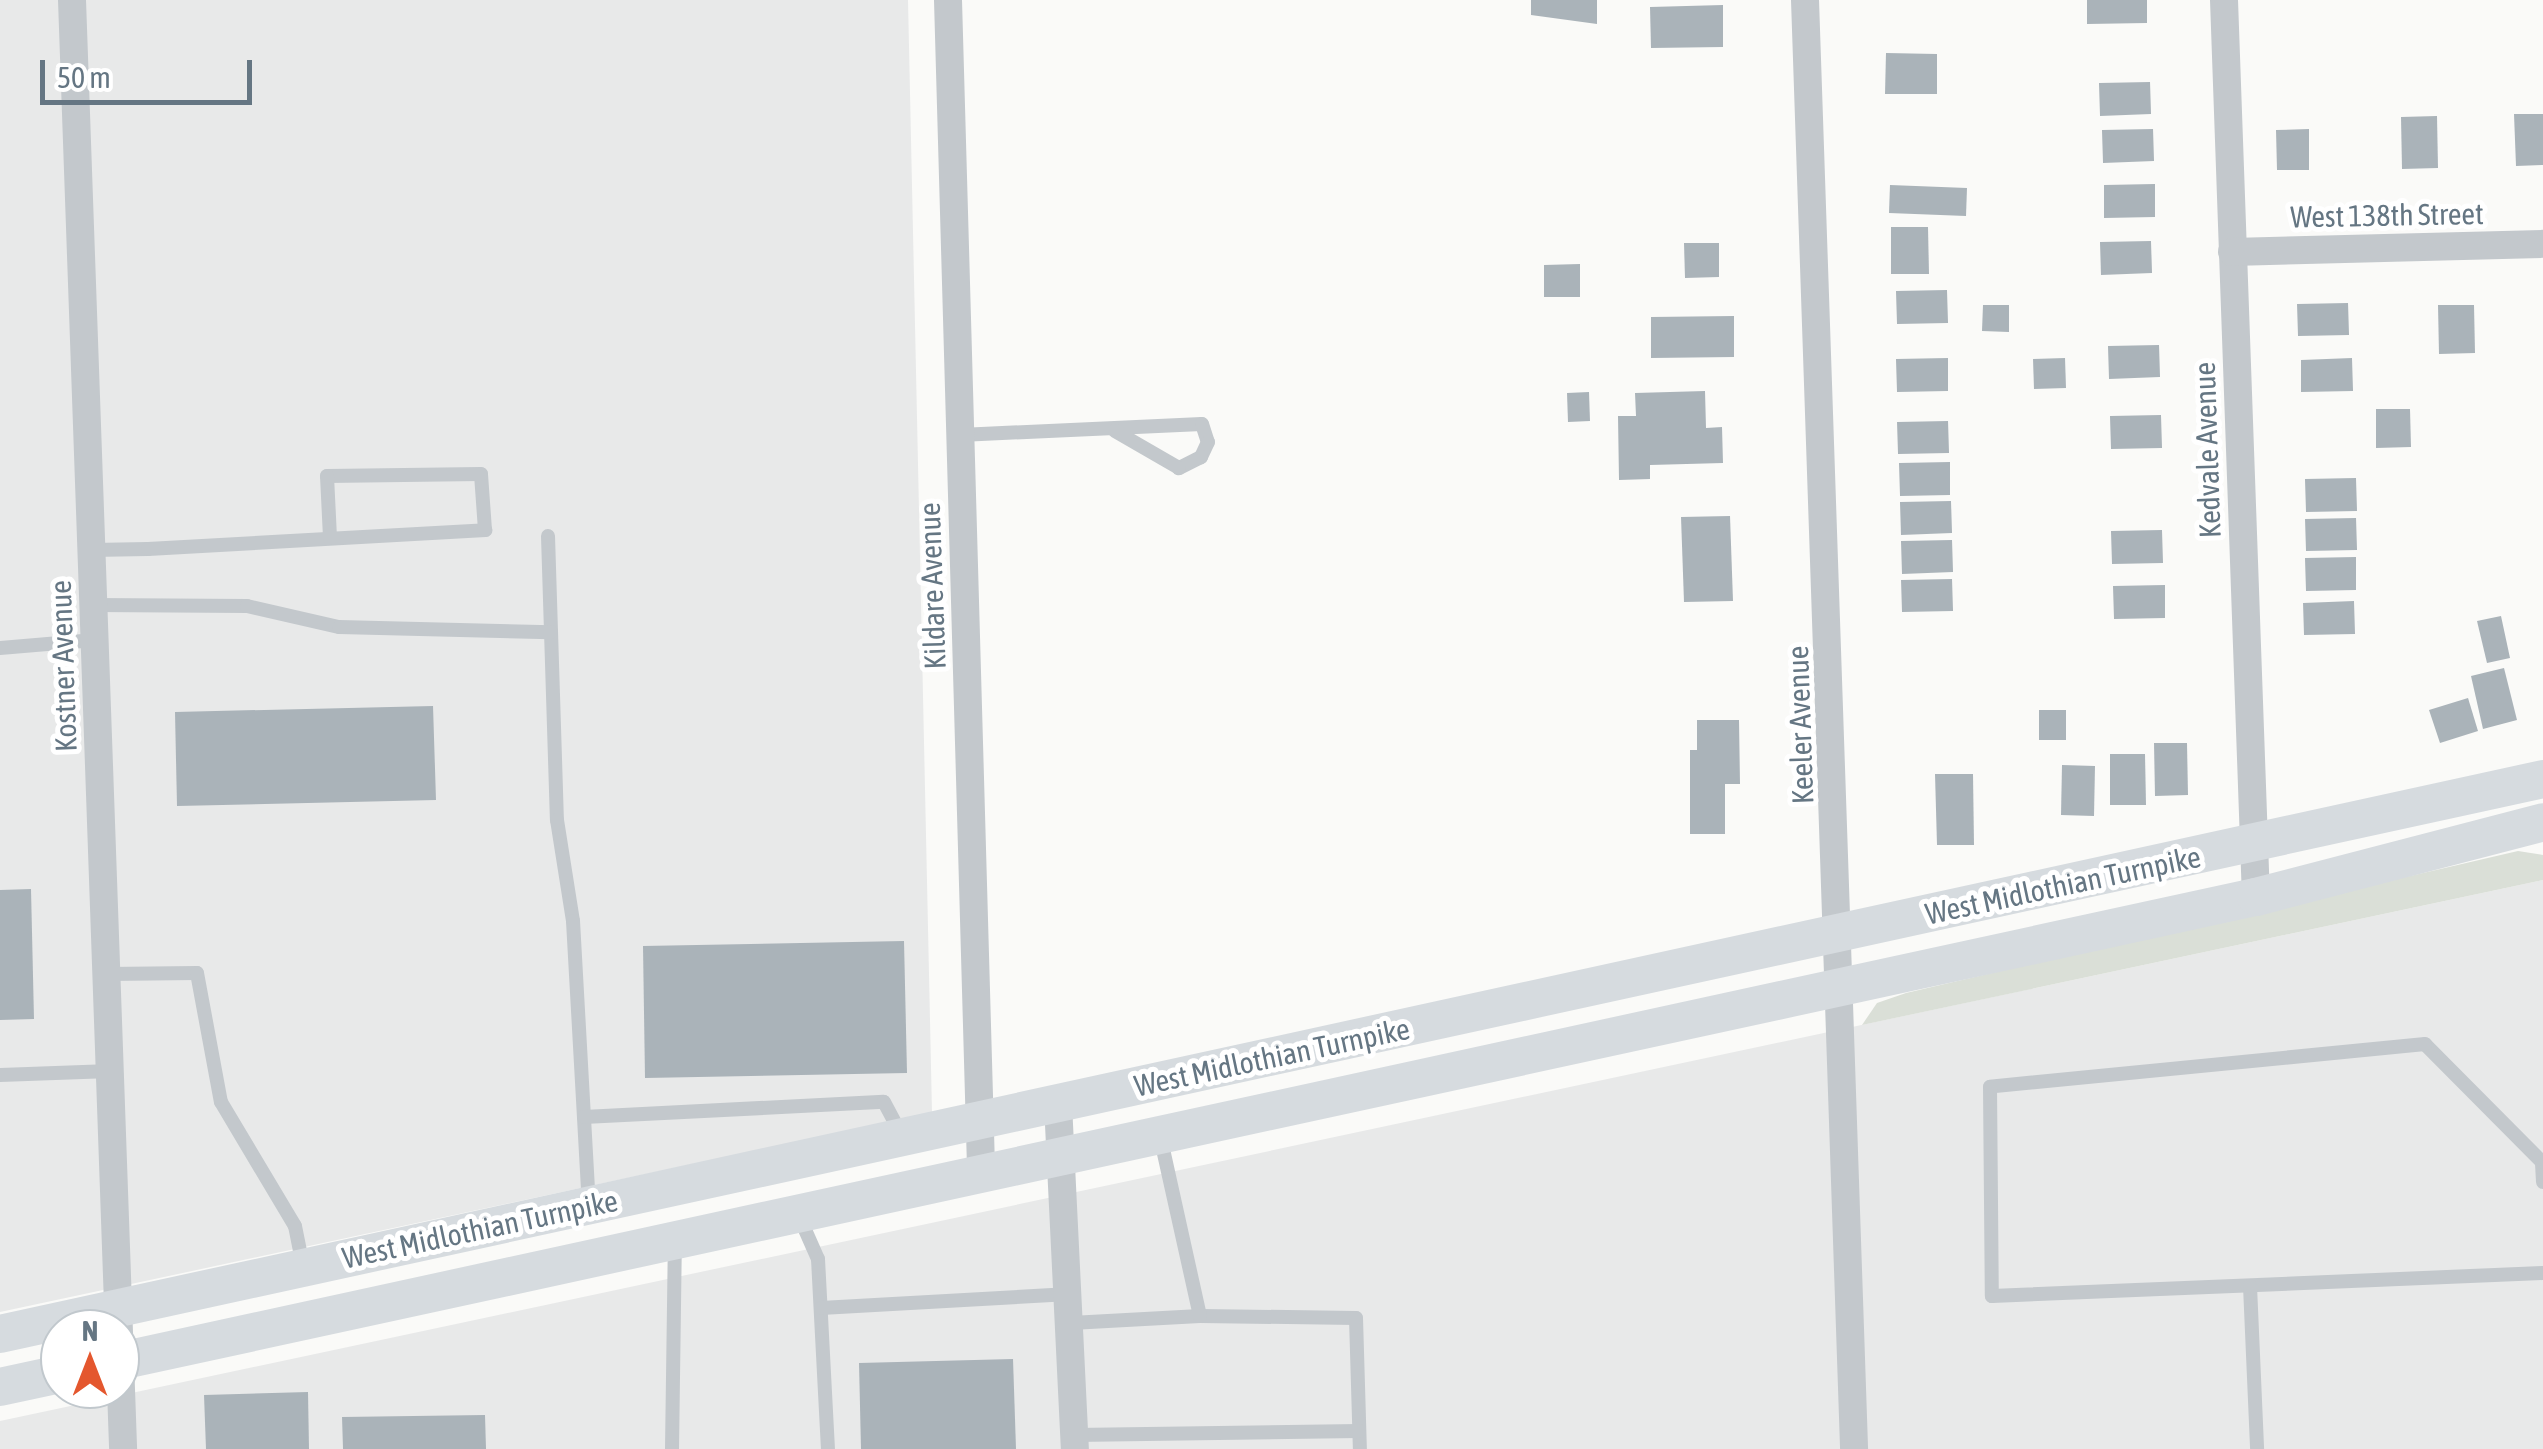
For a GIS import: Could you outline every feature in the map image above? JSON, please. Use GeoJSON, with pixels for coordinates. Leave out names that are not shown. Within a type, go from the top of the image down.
{"type":"FeatureCollection","features":[{"type":"Feature","properties":{"kind":"main road","name":"West Midlothian Turnpike"},"geometry":{"type":"LineString","coordinates":[[0,1334],[2543,779]]}},
{"type":"Feature","properties":{"kind":"main road","name":"West Midlothian Turnpike"},"geometry":{"type":"LineString","coordinates":[[140,1357],[981,1170],[2256,897],[2543,822]]}},
{"type":"Feature","properties":{"kind":"main road"},"geometry":{"type":"LineString","coordinates":[[0,1387],[40,1378]]}},
{"type":"Feature","properties":{"kind":"street","name":"Kostner Avenue"},"geometry":{"type":"LineString","coordinates":[[72,0],[120,1307]]}},
{"type":"Feature","properties":{"kind":"street","name":"Kildare Avenue"},"geometry":{"type":"LineString","coordinates":[[948,0],[981,1170]]}},
{"type":"Feature","properties":{"kind":"street","name":"Keeler Avenue"},"geometry":{"type":"LineString","coordinates":[[1804,0],[1854,1449]]}},
{"type":"Feature","properties":{"kind":"street","name":"Kedvale Avenue"},"geometry":{"type":"LineString","coordinates":[[2224,0],[2256,897]]}},
{"type":"Feature","properties":{"kind":"street","name":"West 138th Street"},"geometry":{"type":"LineString","coordinates":[[2232,252],[2543,244]]}},
{"type":"Feature","properties":{"kind":"street"},"geometry":{"type":"LineString","coordinates":[[1058,1104],[1075,1442]]}},
{"type":"Feature","properties":{"kind":"street","name":"Kostner Avenue"},"geometry":{"type":"LineString","coordinates":[[122,1409],[123,1449]]}},
{"type":"Feature","properties":{"kind":"lane"},"geometry":{"type":"LineString","coordinates":[[960,434],[1116,431],[1202,424],[1208,442],[1201,457],[1179,468],[1116,431]]}},
{"type":"Feature","properties":{"kind":"lane"},"geometry":{"type":"LineString","coordinates":[[92,550],[330,538],[484,530],[481,474],[327,476],[330,538]]}},
{"type":"Feature","properties":{"kind":"lane"},"geometry":{"type":"LineString","coordinates":[[548,536],[557,820],[573,921],[589,1205]]}},
{"type":"Feature","properties":{"kind":"lane"},"geometry":{"type":"LineString","coordinates":[[94,605],[246,606],[339,626],[551,632]]}},
{"type":"Feature","properties":{"kind":"lane"},"geometry":{"type":"LineString","coordinates":[[0,648],[95,640]]}},
{"type":"Feature","properties":{"kind":"lane"},"geometry":{"type":"LineString","coordinates":[[107,974],[197,972],[221,1102],[296,1226],[303,1267]]}},
{"type":"Feature","properties":{"kind":"lane"},"geometry":{"type":"LineString","coordinates":[[2543,1182],[2542,1162],[2425,1044],[1990,1086],[1992,1296],[2543,1274]]}},
{"type":"Feature","properties":{"kind":"lane"},"geometry":{"type":"LineString","coordinates":[[0,1075],[111,1072]]}},
{"type":"Feature","properties":{"kind":"lane"},"geometry":{"type":"LineString","coordinates":[[584,1117],[884,1102],[902,1137]]}},
{"type":"Feature","properties":{"kind":"lane"},"geometry":{"type":"LineString","coordinates":[[1160,1132],[1200,1316]]}},
{"type":"Feature","properties":{"kind":"lane"},"geometry":{"type":"LineString","coordinates":[[796,1211],[818,1259],[828,1449]]}},
{"type":"Feature","properties":{"kind":"lane"},"geometry":{"type":"LineString","coordinates":[[672,1449],[675,1238]]}},
{"type":"Feature","properties":{"kind":"lane"},"geometry":{"type":"LineString","coordinates":[[2250,1286],[2258,1449]]}},
{"type":"Feature","properties":{"kind":"lane"},"geometry":{"type":"LineString","coordinates":[[821,1308],[1070,1294]]}},
{"type":"Feature","properties":{"kind":"lane"},"geometry":{"type":"LineString","coordinates":[[1071,1323],[1200,1316],[1356,1318],[1360,1449]]}},
{"type":"Feature","properties":{"kind":"lane"},"geometry":{"type":"LineString","coordinates":[[1075,1442],[1360,1431]]}},
{"type":"Feature","properties":{"kind":"shaded area"},"geometry":{"type":"Polygon","coordinates":[[[0,0],[908,0],[932,1113],[0,1312],[0,0]]]}},
{"type":"Feature","properties":{"kind":"shaded area"},"geometry":{"type":"Polygon","coordinates":[[[2518,851],[2543,855],[2543,880],[1862,1025],[1877,1003],[1906,993],[2518,851]]]}},
{"type":"Feature","properties":{"kind":"shaded area"},"geometry":{"type":"Polygon","coordinates":[[[2543,880],[2543,1449],[0,1449],[0,1421],[56,1409],[140,1409],[140,1391],[2543,880]]]}},
{"type":"Feature","properties":{"kind":"building"},"geometry":{"type":"Polygon","coordinates":[[[1531,0],[1597,0],[1597,24],[1531,15],[1531,0]]]}},
{"type":"Feature","properties":{"kind":"building"},"geometry":{"type":"Polygon","coordinates":[[[2087,0],[2147,0],[2147,23],[2087,24],[2087,0]]]}},
{"type":"Feature","properties":{"kind":"building"},"geometry":{"type":"Polygon","coordinates":[[[1723,5],[1723,47],[1651,48],[1650,7],[1723,5]]]}},
{"type":"Feature","properties":{"kind":"building"},"geometry":{"type":"Polygon","coordinates":[[[1886,53],[1937,54],[1937,94],[1885,94],[1886,53]]]}},
{"type":"Feature","properties":{"kind":"building"},"geometry":{"type":"Polygon","coordinates":[[[2150,82],[2151,114],[2100,116],[2099,83],[2150,82]]]}},
{"type":"Feature","properties":{"kind":"building"},"geometry":{"type":"Polygon","coordinates":[[[2514,114],[2543,114],[2543,165],[2516,166],[2514,114]]]}},
{"type":"Feature","properties":{"kind":"building"},"geometry":{"type":"Polygon","coordinates":[[[2437,116],[2438,168],[2402,169],[2401,117],[2437,116]]]}},
{"type":"Feature","properties":{"kind":"building"},"geometry":{"type":"Polygon","coordinates":[[[2153,129],[2154,161],[2103,163],[2102,130],[2153,129]]]}},
{"type":"Feature","properties":{"kind":"building"},"geometry":{"type":"Polygon","coordinates":[[[2309,129],[2309,170],[2277,170],[2276,130],[2309,129]]]}},
{"type":"Feature","properties":{"kind":"building"},"geometry":{"type":"Polygon","coordinates":[[[2155,184],[2155,217],[2104,218],[2104,185],[2155,184]]]}},
{"type":"Feature","properties":{"kind":"building"},"geometry":{"type":"Polygon","coordinates":[[[1890,185],[1967,188],[1966,216],[1889,213],[1890,185]]]}},
{"type":"Feature","properties":{"kind":"building"},"geometry":{"type":"Polygon","coordinates":[[[1891,227],[1928,227],[1929,274],[1891,274],[1891,227]]]}},
{"type":"Feature","properties":{"kind":"building"},"geometry":{"type":"Polygon","coordinates":[[[2151,241],[2152,273],[2101,275],[2100,242],[2151,241]]]}},
{"type":"Feature","properties":{"kind":"building"},"geometry":{"type":"Polygon","coordinates":[[[1684,243],[1719,243],[1719,277],[1685,278],[1684,243]]]}},
{"type":"Feature","properties":{"kind":"building"},"geometry":{"type":"Polygon","coordinates":[[[1580,264],[1580,297],[1544,297],[1544,265],[1580,264]]]}},
{"type":"Feature","properties":{"kind":"building"},"geometry":{"type":"Polygon","coordinates":[[[1947,290],[1948,323],[1897,324],[1896,291],[1947,290]]]}},
{"type":"Feature","properties":{"kind":"building"},"geometry":{"type":"Polygon","coordinates":[[[2348,303],[2349,335],[2298,336],[2297,304],[2348,303]]]}},
{"type":"Feature","properties":{"kind":"building"},"geometry":{"type":"Polygon","coordinates":[[[1983,305],[2009,305],[2009,332],[1982,331],[1983,305]]]}},
{"type":"Feature","properties":{"kind":"building"},"geometry":{"type":"Polygon","coordinates":[[[2438,305],[2474,305],[2475,353],[2439,354],[2438,305]]]}},
{"type":"Feature","properties":{"kind":"building"},"geometry":{"type":"Polygon","coordinates":[[[1734,316],[1734,357],[1651,358],[1651,317],[1734,316]]]}},
{"type":"Feature","properties":{"kind":"building"},"geometry":{"type":"Polygon","coordinates":[[[2159,345],[2160,377],[2109,379],[2108,346],[2159,345]]]}},
{"type":"Feature","properties":{"kind":"building"},"geometry":{"type":"Polygon","coordinates":[[[1948,358],[1948,391],[1897,392],[1896,359],[1948,358]]]}},
{"type":"Feature","properties":{"kind":"building"},"geometry":{"type":"Polygon","coordinates":[[[2065,358],[2066,388],[2034,389],[2033,359],[2065,358]]]}},
{"type":"Feature","properties":{"kind":"building"},"geometry":{"type":"Polygon","coordinates":[[[2352,358],[2353,391],[2301,392],[2301,360],[2352,358]]]}},
{"type":"Feature","properties":{"kind":"building"},"geometry":{"type":"Polygon","coordinates":[[[1705,391],[1706,428],[1722,427],[1723,463],[1650,465],[1650,479],[1619,480],[1618,416],[1636,416],[1635,393],[1705,391]]]}},
{"type":"Feature","properties":{"kind":"building"},"geometry":{"type":"Polygon","coordinates":[[[1589,392],[1590,421],[1568,422],[1567,393],[1589,392]]]}},
{"type":"Feature","properties":{"kind":"building"},"geometry":{"type":"Polygon","coordinates":[[[2376,409],[2410,409],[2411,447],[2376,448],[2376,409]]]}},
{"type":"Feature","properties":{"kind":"building"},"geometry":{"type":"Polygon","coordinates":[[[2161,415],[2162,448],[2111,449],[2110,416],[2161,415]]]}},
{"type":"Feature","properties":{"kind":"building"},"geometry":{"type":"Polygon","coordinates":[[[1948,421],[1949,453],[1898,454],[1897,422],[1948,421]]]}},
{"type":"Feature","properties":{"kind":"building"},"geometry":{"type":"Polygon","coordinates":[[[1950,462],[1950,495],[1900,496],[1899,463],[1950,462]]]}},
{"type":"Feature","properties":{"kind":"building"},"geometry":{"type":"Polygon","coordinates":[[[2356,478],[2357,511],[2306,512],[2305,479],[2356,478]]]}},
{"type":"Feature","properties":{"kind":"building"},"geometry":{"type":"Polygon","coordinates":[[[1951,501],[1952,533],[1901,535],[1900,502],[1951,501]]]}},
{"type":"Feature","properties":{"kind":"building"},"geometry":{"type":"Polygon","coordinates":[[[1730,516],[1733,601],[1684,602],[1681,517],[1730,516]]]}},
{"type":"Feature","properties":{"kind":"building"},"geometry":{"type":"Polygon","coordinates":[[[2356,518],[2357,550],[2306,551],[2305,519],[2356,518]]]}},
{"type":"Feature","properties":{"kind":"building"},"geometry":{"type":"Polygon","coordinates":[[[2162,530],[2163,563],[2112,564],[2111,531],[2162,530]]]}},
{"type":"Feature","properties":{"kind":"building"},"geometry":{"type":"Polygon","coordinates":[[[1952,540],[1953,572],[1902,574],[1901,541],[1952,540]]]}},
{"type":"Feature","properties":{"kind":"building"},"geometry":{"type":"Polygon","coordinates":[[[2356,557],[2356,590],[2306,591],[2305,558],[2356,557]]]}},
{"type":"Feature","properties":{"kind":"building"},"geometry":{"type":"Polygon","coordinates":[[[1952,579],[1953,611],[1902,612],[1901,580],[1952,579]]]}},
{"type":"Feature","properties":{"kind":"building"},"geometry":{"type":"Polygon","coordinates":[[[2165,585],[2165,618],[2114,619],[2113,586],[2165,585]]]}},
{"type":"Feature","properties":{"kind":"building"},"geometry":{"type":"Polygon","coordinates":[[[2354,601],[2355,634],[2304,635],[2303,603],[2354,601]]]}},
{"type":"Feature","properties":{"kind":"building"},"geometry":{"type":"Polygon","coordinates":[[[2501,616],[2510,658],[2487,663],[2477,621],[2501,616]]]}},
{"type":"Feature","properties":{"kind":"building"},"geometry":{"type":"Polygon","coordinates":[[[2504,668],[2517,720],[2483,729],[2471,676],[2504,668]]]}},
{"type":"Feature","properties":{"kind":"building"},"geometry":{"type":"Polygon","coordinates":[[[2468,698],[2478,731],[2440,743],[2429,710],[2468,698]]]}},
{"type":"Feature","properties":{"kind":"building"},"geometry":{"type":"Polygon","coordinates":[[[433,706],[436,800],[177,806],[175,712],[433,706]]]}},
{"type":"Feature","properties":{"kind":"building"},"geometry":{"type":"Polygon","coordinates":[[[2039,710],[2066,710],[2066,740],[2039,740],[2039,710]]]}},
{"type":"Feature","properties":{"kind":"building"},"geometry":{"type":"Polygon","coordinates":[[[1697,720],[1739,720],[1740,784],[1725,784],[1725,834],[1690,834],[1690,750],[1697,750],[1697,720]]]}},
{"type":"Feature","properties":{"kind":"building"},"geometry":{"type":"Polygon","coordinates":[[[2154,743],[2187,743],[2188,795],[2155,796],[2154,743]]]}},
{"type":"Feature","properties":{"kind":"building"},"geometry":{"type":"Polygon","coordinates":[[[2110,754],[2145,754],[2146,805],[2110,805],[2110,754]]]}},
{"type":"Feature","properties":{"kind":"building"},"geometry":{"type":"Polygon","coordinates":[[[2062,765],[2095,766],[2094,816],[2061,815],[2062,765]]]}},
{"type":"Feature","properties":{"kind":"building"},"geometry":{"type":"Polygon","coordinates":[[[1935,774],[1973,774],[1974,845],[1937,845],[1935,774]]]}},
{"type":"Feature","properties":{"kind":"building"},"geometry":{"type":"Polygon","coordinates":[[[31,889],[34,1019],[0,1020],[0,890],[31,889]]]}},
{"type":"Feature","properties":{"kind":"building"},"geometry":{"type":"Polygon","coordinates":[[[904,941],[907,1073],[645,1078],[643,946],[904,941]]]}},
{"type":"Feature","properties":{"kind":"building"},"geometry":{"type":"Polygon","coordinates":[[[1013,1359],[1016,1449],[861,1449],[859,1363],[1013,1359]]]}},
{"type":"Feature","properties":{"kind":"building"},"geometry":{"type":"Polygon","coordinates":[[[308,1392],[309,1449],[206,1449],[204,1395],[308,1392]]]}},
{"type":"Feature","properties":{"kind":"building"},"geometry":{"type":"Polygon","coordinates":[[[485,1415],[486,1449],[343,1449],[342,1417],[485,1415]]]}}]}
